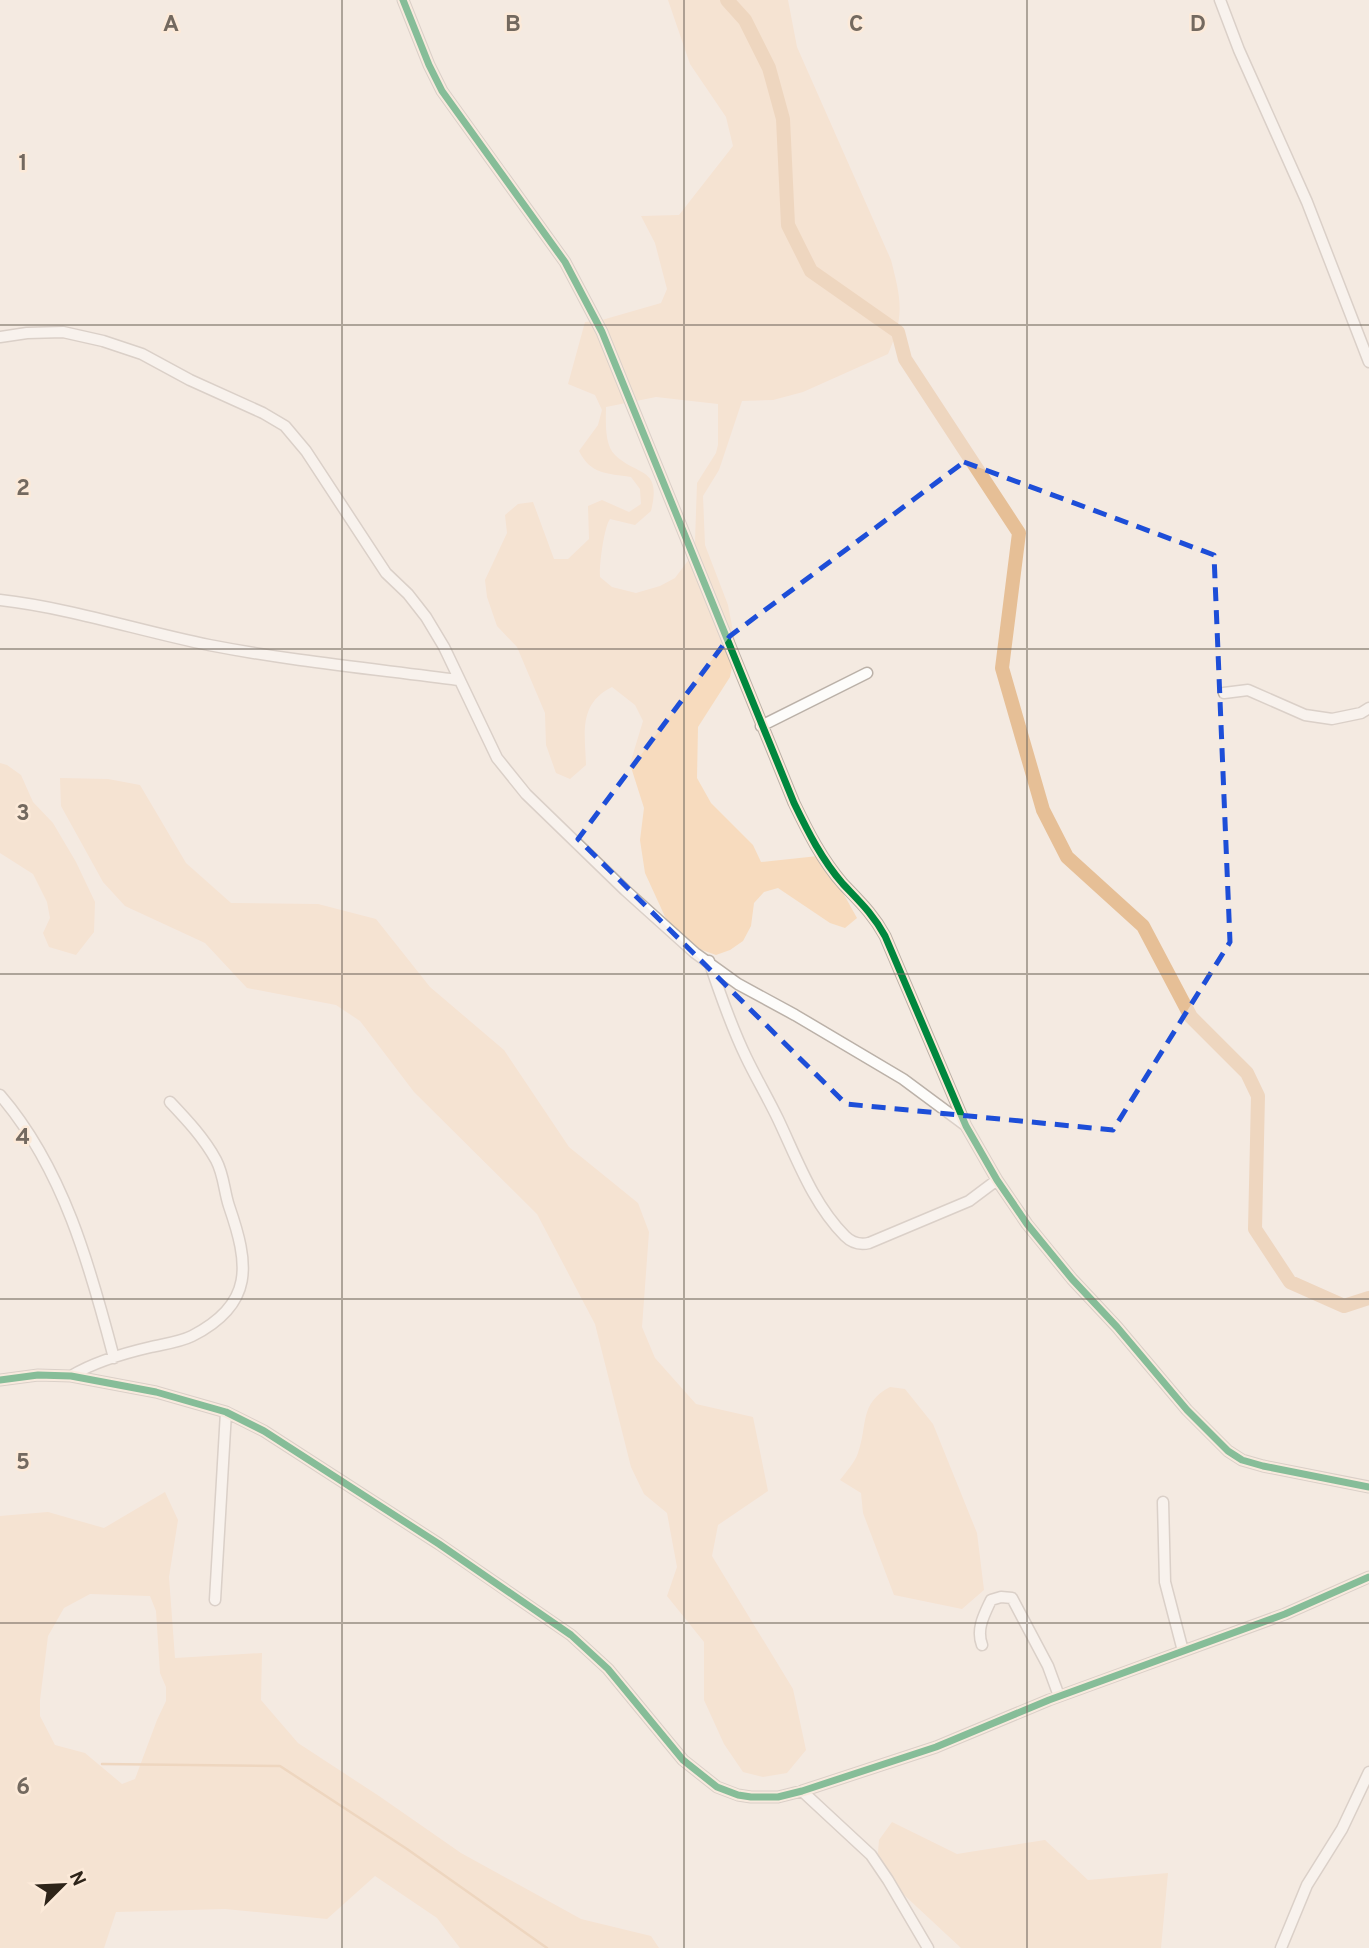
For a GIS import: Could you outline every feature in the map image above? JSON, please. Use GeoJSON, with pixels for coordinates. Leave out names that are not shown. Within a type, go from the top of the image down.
{"type":"FeatureCollection","features":[{"type":"Feature","properties":{"kind":"street"},"geometry":{"type":"LineString","coordinates":[[403,0],[442,91],[565,262],[601,332],[761,726],[811,840],[844,884],[874,916],[886,936],[966,1126],[997,1180],[1027,1224],[1072,1279],[1117,1327],[1187,1410],[1228,1451],[1242,1460],[1263,1466],[1369,1487]]}},
{"type":"Feature","properties":{"kind":"street"},"geometry":{"type":"LineString","coordinates":[[1220,0],[1254,85],[1307,202],[1369,362]]}},
{"type":"Feature","properties":{"kind":"street"},"geometry":{"type":"LineString","coordinates":[[0,337],[63,332],[103,341],[142,354],[285,426],[306,451],[386,573],[408,594],[426,617],[444,647],[497,758],[526,794],[683,944],[738,984],[903,1079],[966,1126]]}},
{"type":"Feature","properties":{"kind":"street"},"geometry":{"type":"LineString","coordinates":[[0,600],[34,604],[144,632],[257,654],[458,680]]}},
{"type":"Feature","properties":{"kind":"street"},"geometry":{"type":"LineString","coordinates":[[761,726],[867,673]]}},
{"type":"Feature","properties":{"kind":"street"},"geometry":{"type":"LineString","coordinates":[[1224,693],[1248,690],[1305,715],[1332,719],[1361,713],[1369,708]]}},
{"type":"Feature","properties":{"kind":"street"},"geometry":{"type":"LineString","coordinates":[[709,961],[746,1058],[818,1200],[844,1236],[861,1245],[869,1244],[969,1201],[997,1180]]}},
{"type":"Feature","properties":{"kind":"street"},"geometry":{"type":"LineString","coordinates":[[0,1095],[40,1150],[56,1186],[94,1280],[114,1358]]}},
{"type":"Feature","properties":{"kind":"street"},"geometry":{"type":"LineString","coordinates":[[71,1377],[81,1370],[114,1358],[189,1338],[226,1313],[239,1291],[245,1272],[240,1239],[216,1161],[196,1130],[170,1102]]}},
{"type":"Feature","properties":{"kind":"street"},"geometry":{"type":"LineString","coordinates":[[0,1380],[38,1375],[71,1377],[156,1392],[226,1412],[264,1431],[308,1457],[571,1634],[608,1669],[683,1760],[706,1779],[737,1795],[778,1797],[936,1747],[1059,1696],[1285,1614],[1369,1577]]}},
{"type":"Feature","properties":{"kind":"street"},"geometry":{"type":"LineString","coordinates":[[215,1600],[226,1412]]}},
{"type":"Feature","properties":{"kind":"street"},"geometry":{"type":"LineString","coordinates":[[1163,1502],[1165,1582],[1183,1651]]}},
{"type":"Feature","properties":{"kind":"street"},"geometry":{"type":"LineString","coordinates":[[982,1645],[979,1637],[981,1623],[990,1601],[1000,1597],[1012,1598],[1048,1666],[1059,1696]]}},
{"type":"Feature","properties":{"kind":"street"},"geometry":{"type":"LineString","coordinates":[[1281,1948],[1307,1885],[1331,1849],[1369,1772]]}},
{"type":"Feature","properties":{"kind":"street"},"geometry":{"type":"LineString","coordinates":[[802,1791],[871,1855],[928,1948]]}},
{"type":"Feature","properties":{"kind":"highlighted area"},"geometry":{"type":"Polygon","coordinates":[[[964,462],[1214,555],[1230,942],[1113,1130],[846,1104],[578,839],[730,636],[964,462]]]}},
{"type":"Feature","properties":{"kind":"shaded area"},"geometry":{"type":"Polygon","coordinates":[[[668,0],[788,0],[797,47],[891,260],[900,307],[897,329],[888,354],[803,392],[773,400],[742,401],[719,470],[703,496],[705,545],[728,605],[736,647],[730,677],[698,727],[697,778],[711,803],[753,845],[761,862],[818,856],[828,866],[857,918],[845,928],[830,923],[778,888],[764,892],[754,903],[751,926],[743,941],[716,955],[702,950],[677,933],[667,921],[645,873],[640,840],[644,808],[630,764],[643,721],[635,705],[612,687],[601,694],[593,702],[586,720],[586,765],[570,779],[556,773],[546,745],[545,713],[517,647],[497,626],[487,597],[485,580],[507,533],[505,515],[518,504],[533,502],[554,559],[568,559],[589,539],[588,506],[602,500],[629,512],[641,504],[640,489],[631,477],[594,469],[579,451],[598,425],[602,410],[595,395],[568,384],[585,322],[602,320],[661,303],[667,289],[655,243],[641,216],[679,215],[733,146],[726,117],[690,64],[668,0]],[[656,397],[606,407],[606,432],[611,450],[651,479],[654,497],[651,511],[635,525],[610,519],[608,523],[602,547],[600,577],[612,587],[636,593],[660,586],[675,578],[690,558],[695,542],[697,483],[716,453],[718,445],[718,404],[656,397]]]}},
{"type":"Feature","properties":{"kind":"shaded area"},"geometry":{"type":"Polygon","coordinates":[[[0,763],[21,775],[33,802],[53,823],[76,862],[95,902],[94,932],[76,955],[49,947],[43,933],[50,918],[47,902],[33,874],[0,853],[0,763]]]}},
{"type":"Feature","properties":{"kind":"shaded area"},"geometry":{"type":"Polygon","coordinates":[[[60,778],[108,779],[140,785],[186,863],[231,903],[318,904],[376,919],[430,987],[504,1050],[569,1147],[638,1203],[649,1232],[642,1327],[655,1358],[696,1404],[753,1417],[768,1491],[718,1525],[712,1556],[793,1689],[806,1750],[787,1773],[763,1777],[743,1772],[724,1744],[704,1700],[704,1642],[667,1596],[677,1567],[667,1513],[644,1494],[631,1467],[595,1324],[537,1214],[414,1092],[360,1021],[336,1005],[247,988],[205,943],[125,906],[103,882],[61,806],[60,778]]]}},
{"type":"Feature","properties":{"kind":"shaded area"},"geometry":{"type":"Polygon","coordinates":[[[890,1387],[905,1389],[933,1424],[977,1533],[984,1590],[962,1609],[894,1595],[863,1513],[861,1493],[840,1480],[858,1453],[866,1415],[873,1400],[890,1387]]]}},
{"type":"Feature","properties":{"kind":"shaded area"},"geometry":{"type":"Polygon","coordinates":[[[165,1492],[178,1520],[169,1577],[175,1658],[262,1653],[261,1700],[298,1743],[461,1853],[581,1919],[651,1936],[659,1948],[460,1948],[437,1918],[375,1876],[327,1919],[225,1909],[116,1912],[104,1948],[0,1948],[0,1516],[48,1512],[104,1528],[165,1492]],[[90,1594],[64,1608],[48,1636],[40,1716],[55,1745],[85,1753],[122,1784],[135,1779],[166,1701],[166,1687],[160,1673],[156,1611],[150,1596],[90,1594]]]}},
{"type":"Feature","properties":{"kind":"shaded area"},"geometry":{"type":"Polygon","coordinates":[[[892,1822],[957,1854],[1045,1840],[1088,1880],[1168,1873],[1161,1948],[961,1948],[888,1880],[877,1864],[879,1840],[892,1822]]]}},
{"type":"Feature","properties":{"kind":"waterway"},"geometry":{"type":"LineString","coordinates":[[727,0],[745,20],[769,68],[783,119],[788,225],[811,271],[898,332],[905,359],[1019,533],[1002,668],[1043,810],[1067,857],[1143,926],[1191,1017],[1247,1073],[1258,1096],[1255,1229],[1290,1282],[1344,1306],[1369,1298]]}},
{"type":"Feature","properties":{"kind":"waterway"},"geometry":{"type":"LineString","coordinates":[[102,1764],[280,1766],[407,1849],[547,1948]]}},
{"type":"Feature","properties":{"kind":"cycle path"},"geometry":{"type":"LineString","coordinates":[[403,0],[442,91],[565,262],[602,332],[794,803],[828,865],[871,915],[885,936],[966,1126],[997,1180],[1027,1224],[1072,1279],[1117,1327],[1187,1410],[1228,1451],[1242,1460],[1263,1466],[1369,1487]]}},
{"type":"Feature","properties":{"kind":"cycle path"},"geometry":{"type":"LineString","coordinates":[[0,1380],[38,1375],[71,1376],[156,1392],[226,1412],[264,1431],[439,1544],[571,1635],[608,1669],[683,1760],[717,1787],[751,1797],[778,1797],[802,1791],[936,1747],[1049,1700],[1285,1614],[1369,1577]]}}]}
